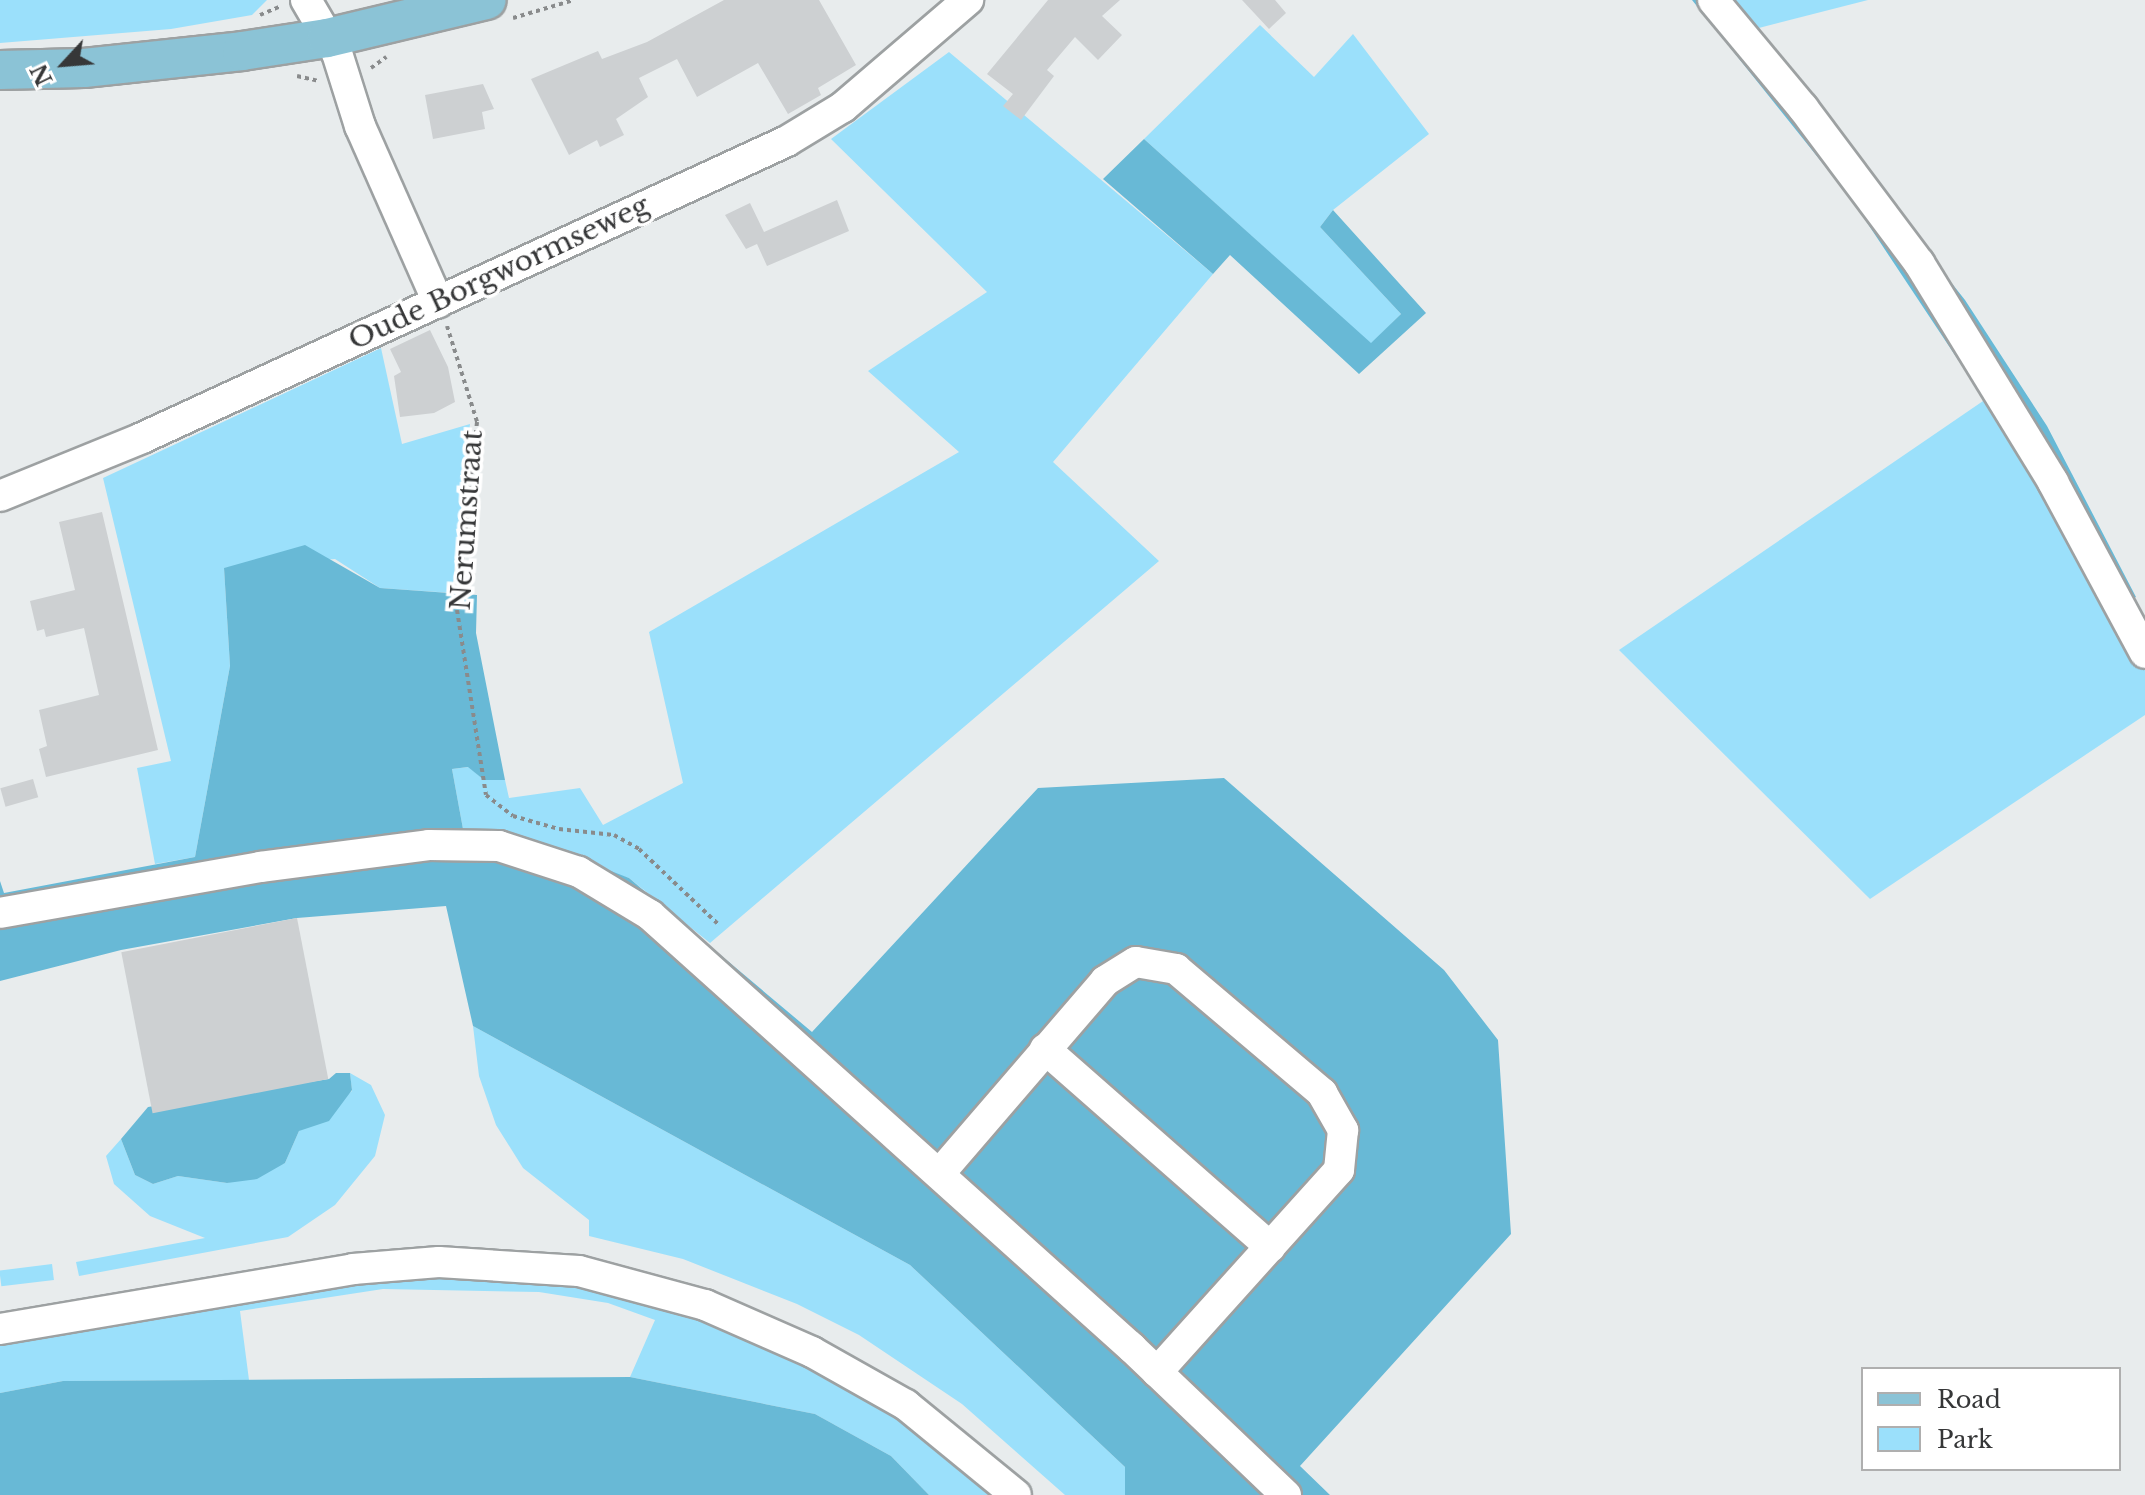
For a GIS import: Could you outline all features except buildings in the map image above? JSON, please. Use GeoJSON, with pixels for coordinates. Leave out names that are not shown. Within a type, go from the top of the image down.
{"type":"FeatureCollection","features":[{"type":"Feature","properties":{"kind":"main road"},"geometry":{"type":"LineString","coordinates":[[0,70],[180,60],[327,38],[487,0]]}},
{"type":"Feature","properties":{"kind":"street"},"geometry":{"type":"LineString","coordinates":[[306,0],[327,38],[438,302]]}},
{"type":"Feature","properties":{"kind":"street","name":"Oude Borgwormseweg"},"geometry":{"type":"LineString","coordinates":[[0,496],[142,438],[787,141],[843,107],[968,0]]}},
{"type":"Feature","properties":{"kind":"street"},"geometry":{"type":"LineString","coordinates":[[1713,0],[1803,108],[1919,263],[2053,482],[2145,653]]}},
{"type":"Feature","properties":{"kind":"street"},"geometry":{"type":"LineString","coordinates":[[0,913],[394,848],[466,844],[534,854],[592,878],[650,915],[940,1173],[1286,1495]]}},
{"type":"Feature","properties":{"kind":"street"},"geometry":{"type":"LineString","coordinates":[[940,1173],[1045,1049],[1117,971],[1136,962],[1158,962],[1176,969],[1322,1093],[1343,1130],[1343,1161],[1157,1372]]}},
{"type":"Feature","properties":{"kind":"street"},"geometry":{"type":"LineString","coordinates":[[1045,1049],[1270,1247]]}},
{"type":"Feature","properties":{"kind":"street"},"geometry":{"type":"LineString","coordinates":[[0,1329],[353,1269],[439,1262],[579,1271],[705,1305],[812,1352],[906,1405],[1016,1495]]}},
{"type":"Feature","properties":{"kind":"path","name":"Nerumstraat"},"geometry":{"type":"LineString","coordinates":[[438,302],[477,422],[457,610],[486,795],[513,816],[559,829],[614,835],[639,849],[719,925]]}},
{"type":"Feature","properties":{"kind":"green space"},"geometry":{"type":"Polygon","coordinates":[[[0,0],[267,0],[252,15],[171,29],[0,43],[0,0]]]}},
{"type":"Feature","properties":{"kind":"green space"},"geometry":{"type":"Polygon","coordinates":[[[1724,0],[1868,0],[1751,30],[1724,0]]]}},
{"type":"Feature","properties":{"kind":"green space"},"geometry":{"type":"Polygon","coordinates":[[[1260,25],[1314,77],[1353,34],[1429,134],[1333,210],[1320,227],[1401,314],[1371,344],[1144,139],[1260,25]]]}},
{"type":"Feature","properties":{"kind":"green space"},"geometry":{"type":"Polygon","coordinates":[[[949,52],[1213,274],[1053,462],[1159,561],[710,943],[629,878],[463,829],[452,769],[469,767],[484,780],[505,780],[509,798],[580,788],[603,825],[683,783],[649,632],[959,452],[868,371],[987,292],[831,139],[949,52]]]}},
{"type":"Feature","properties":{"kind":"green space"},"geometry":{"type":"Polygon","coordinates":[[[381,348],[402,444],[470,424],[452,593],[380,588],[335,559],[224,568],[230,666],[195,857],[155,864],[137,768],[171,761],[103,478],[381,348]]]}},
{"type":"Feature","properties":{"kind":"green space"},"geometry":{"type":"Polygon","coordinates":[[[1986,399],[2145,670],[2145,715],[1870,899],[1619,650],[1986,399]]]}},
{"type":"Feature","properties":{"kind":"green space"},"geometry":{"type":"Polygon","coordinates":[[[473,1026],[910,1265],[1125,1467],[1125,1495],[1065,1495],[962,1404],[859,1335],[797,1304],[683,1259],[589,1236],[589,1220],[523,1168],[496,1125],[479,1076],[473,1026]]]}},
{"type":"Feature","properties":{"kind":"green space"},"geometry":{"type":"Polygon","coordinates":[[[350,1073],[371,1085],[385,1115],[375,1156],[335,1205],[288,1237],[79,1276],[76,1262],[205,1238],[150,1216],[114,1184],[106,1156],[121,1139],[135,1175],[153,1184],[178,1176],[227,1183],[285,1163],[299,1131],[352,1091],[350,1073]]]}},
{"type":"Feature","properties":{"kind":"green space"},"geometry":{"type":"Polygon","coordinates":[[[52,1264],[54,1280],[1,1286],[0,1270],[52,1264]]]}},
{"type":"Feature","properties":{"kind":"green space"},"geometry":{"type":"Polygon","coordinates":[[[454,1274],[610,1289],[738,1335],[807,1366],[912,1427],[991,1495],[929,1495],[891,1456],[815,1414],[630,1377],[655,1320],[608,1303],[539,1292],[383,1289],[240,1311],[249,1380],[63,1381],[0,1393],[0,1339],[273,1291],[454,1274]]]}},
{"type":"Feature","properties":{"kind":"shaded area"},"geometry":{"type":"Polygon","coordinates":[[[1692,0],[1724,0],[1965,300],[2047,426],[2136,597],[2120,604],[1852,200],[1692,0]]]}},
{"type":"Feature","properties":{"kind":"shaded area"},"geometry":{"type":"Polygon","coordinates":[[[1144,139],[1371,343],[1401,314],[1320,227],[1333,210],[1426,313],[1359,374],[1230,255],[1213,274],[1103,179],[1144,139]]]}},
{"type":"Feature","properties":{"kind":"shaded area"},"geometry":{"type":"Polygon","coordinates":[[[305,545],[380,588],[477,595],[476,633],[505,780],[484,780],[468,767],[452,769],[463,829],[541,844],[629,878],[812,1032],[1038,788],[1224,778],[1444,970],[1498,1040],[1511,1234],[1300,1466],[1330,1495],[1125,1495],[1125,1467],[910,1265],[473,1026],[446,906],[297,918],[121,950],[0,981],[0,881],[4,893],[195,857],[230,666],[224,568],[305,545]]]}},
{"type":"Feature","properties":{"kind":"shaded area"},"geometry":{"type":"Polygon","coordinates":[[[336,1073],[350,1073],[352,1090],[329,1121],[299,1131],[285,1163],[257,1179],[227,1183],[178,1176],[153,1184],[135,1175],[121,1139],[148,1107],[329,1079],[336,1073]]]}},
{"type":"Feature","properties":{"kind":"shaded area"},"geometry":{"type":"Polygon","coordinates":[[[630,1377],[815,1414],[891,1456],[929,1495],[0,1495],[0,1393],[63,1381],[630,1377]]]}}]}
